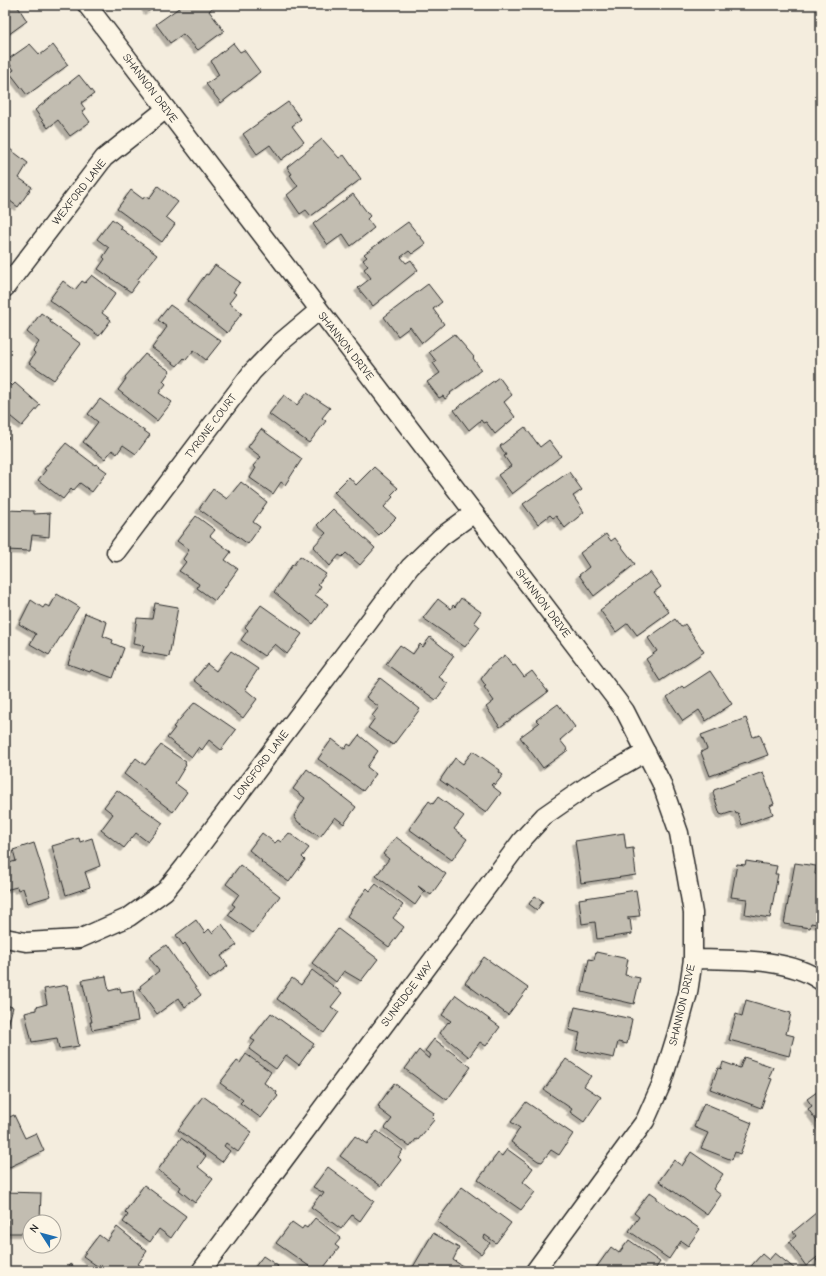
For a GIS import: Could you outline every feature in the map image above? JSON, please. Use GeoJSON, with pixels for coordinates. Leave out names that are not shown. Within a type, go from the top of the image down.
{"type":"FeatureCollection","features":[{"type":"Feature","properties":{"kind":"street","name":"SHANNON DRIVE"},"geometry":{"type":"LineString","coordinates":[[87,5],[318,311],[625,711],[661,782],[679,833],[693,913],[694,959],[688,993],[661,1085],[645,1121],[535,1271]]}},
{"type":"Feature","properties":{"kind":"street","name":"WEXFORD LANE"},"geometry":{"type":"LineString","coordinates":[[5,288],[104,158],[166,109]]}},
{"type":"Feature","properties":{"kind":"street","name":"TYRONE COURT"},"geometry":{"type":"LineString","coordinates":[[116,552],[252,372],[280,343],[318,311]]}},
{"type":"Feature","properties":{"kind":"street","name":"LONGFORD LANE"},"geometry":{"type":"LineString","coordinates":[[5,938],[26,942],[79,939],[129,917],[165,890],[410,567],[441,537],[474,513]]}},
{"type":"Feature","properties":{"kind":"street","name":"SUNRIDGE WAY"},"geometry":{"type":"LineString","coordinates":[[201,1271],[522,840],[544,816],[590,784],[646,752]]}},
{"type":"Feature","properties":{"kind":"street"},"geometry":{"type":"LineString","coordinates":[[694,959],[756,961],[791,968],[821,981]]}},
{"type":"Feature","properties":{"kind":"building"},"geometry":{"type":"Polygon","coordinates":[[[5,5],[21,5],[18,7],[27,21],[5,37],[5,5]]]}},
{"type":"Feature","properties":{"kind":"building"},"geometry":{"type":"Polygon","coordinates":[[[144,5],[157,5],[148,11],[144,5]]]}},
{"type":"Feature","properties":{"kind":"building"},"geometry":{"type":"Polygon","coordinates":[[[183,5],[216,5],[209,11],[224,31],[198,50],[183,34],[170,43],[156,24],[183,5]]]}},
{"type":"Feature","properties":{"kind":"building"},"geometry":{"type":"Polygon","coordinates":[[[233,43],[240,52],[244,50],[260,72],[221,103],[206,84],[219,75],[211,61],[233,43]]]}},
{"type":"Feature","properties":{"kind":"building"},"geometry":{"type":"Polygon","coordinates":[[[30,44],[40,55],[53,45],[68,65],[27,95],[10,73],[14,70],[7,60],[30,44]]]}},
{"type":"Feature","properties":{"kind":"building"},"geometry":{"type":"Polygon","coordinates":[[[79,75],[94,94],[81,103],[85,109],[82,111],[90,122],[70,136],[58,120],[48,128],[35,110],[79,75]]]}},
{"type":"Feature","properties":{"kind":"building"},"geometry":{"type":"Polygon","coordinates":[[[288,102],[301,119],[292,126],[304,142],[281,160],[270,145],[257,154],[243,134],[288,102]]]}},
{"type":"Feature","properties":{"kind":"building"},"geometry":{"type":"Polygon","coordinates":[[[322,139],[339,158],[344,155],[361,179],[311,216],[306,210],[300,214],[287,195],[298,186],[290,175],[292,174],[287,167],[322,139]]]}},
{"type":"Feature","properties":{"kind":"building"},"geometry":{"type":"Polygon","coordinates":[[[6,146],[28,163],[19,178],[32,187],[18,207],[5,197],[6,146]]]}},
{"type":"Feature","properties":{"kind":"building"},"geometry":{"type":"Polygon","coordinates":[[[158,186],[178,202],[166,217],[175,224],[162,242],[117,209],[131,190],[143,199],[145,196],[149,199],[158,186]]]}},
{"type":"Feature","properties":{"kind":"building"},"geometry":{"type":"Polygon","coordinates":[[[353,194],[370,216],[367,219],[374,228],[351,246],[343,234],[328,245],[313,224],[353,194]]]}},
{"type":"Feature","properties":{"kind":"building"},"geometry":{"type":"Polygon","coordinates":[[[112,219],[121,226],[120,228],[157,255],[137,280],[139,281],[131,292],[98,269],[105,259],[103,257],[109,248],[97,239],[112,219]]]}},
{"type":"Feature","properties":{"kind":"building"},"geometry":{"type":"Polygon","coordinates":[[[408,222],[426,244],[412,254],[409,251],[401,257],[406,263],[411,260],[418,270],[373,306],[358,288],[371,278],[364,269],[368,266],[363,260],[367,257],[364,254],[408,222]]]}},
{"type":"Feature","properties":{"kind":"building"},"geometry":{"type":"Polygon","coordinates":[[[215,265],[240,282],[233,292],[236,294],[229,303],[242,313],[227,333],[187,301],[206,274],[208,275],[215,265]]]}},
{"type":"Feature","properties":{"kind":"building"},"geometry":{"type":"Polygon","coordinates":[[[92,275],[116,293],[102,313],[111,320],[99,336],[49,300],[63,281],[75,290],[82,281],[85,283],[92,275]]]}},
{"type":"Feature","properties":{"kind":"building"},"geometry":{"type":"Polygon","coordinates":[[[428,284],[442,302],[433,309],[444,324],[422,343],[410,327],[398,336],[384,317],[428,284]]]}},
{"type":"Feature","properties":{"kind":"building"},"geometry":{"type":"Polygon","coordinates":[[[170,305],[221,341],[206,360],[194,350],[186,360],[184,358],[177,366],[152,348],[167,327],[158,320],[170,305]]]}},
{"type":"Feature","properties":{"kind":"building"},"geometry":{"type":"Polygon","coordinates":[[[41,313],[51,320],[50,322],[81,344],[54,380],[29,363],[35,353],[33,351],[39,342],[27,332],[41,313]]]}},
{"type":"Feature","properties":{"kind":"building"},"geometry":{"type":"Polygon","coordinates":[[[454,334],[474,357],[473,358],[481,370],[450,393],[451,394],[445,399],[443,396],[439,398],[427,382],[440,373],[433,363],[436,361],[429,352],[454,334]]]}},
{"type":"Feature","properties":{"kind":"building"},"geometry":{"type":"Polygon","coordinates":[[[145,354],[170,371],[163,381],[166,384],[159,393],[172,402],[157,421],[118,390],[126,379],[125,377],[145,354]]]}},
{"type":"Feature","properties":{"kind":"building"},"geometry":{"type":"Polygon","coordinates":[[[499,377],[512,395],[504,402],[515,417],[495,434],[486,422],[483,423],[481,420],[469,430],[454,410],[499,377]]]}},
{"type":"Feature","properties":{"kind":"building"},"geometry":{"type":"Polygon","coordinates":[[[5,380],[12,386],[15,383],[40,405],[22,426],[5,412],[5,380]]]}},
{"type":"Feature","properties":{"kind":"building"},"geometry":{"type":"Polygon","coordinates":[[[307,393],[330,408],[322,418],[326,421],[309,443],[269,414],[284,395],[297,405],[307,393]]]}},
{"type":"Feature","properties":{"kind":"building"},"geometry":{"type":"Polygon","coordinates":[[[100,399],[150,435],[136,454],[123,445],[117,454],[112,450],[105,459],[83,442],[98,422],[88,414],[100,399]]]}},
{"type":"Feature","properties":{"kind":"building"},"geometry":{"type":"Polygon","coordinates":[[[525,427],[540,447],[549,440],[561,456],[512,494],[498,475],[511,466],[504,456],[506,455],[500,446],[525,427]]]}},
{"type":"Feature","properties":{"kind":"building"},"geometry":{"type":"Polygon","coordinates":[[[261,429],[302,459],[285,485],[281,482],[273,494],[250,478],[256,468],[253,466],[261,457],[248,447],[261,429]]]}},
{"type":"Feature","properties":{"kind":"building"},"geometry":{"type":"Polygon","coordinates":[[[5,434],[9,438],[5,442],[5,434]]]}},
{"type":"Feature","properties":{"kind":"building"},"geometry":{"type":"Polygon","coordinates":[[[66,443],[95,465],[96,464],[107,472],[92,492],[80,483],[73,491],[71,489],[63,499],[38,480],[46,470],[44,469],[66,443]]]}},
{"type":"Feature","properties":{"kind":"building"},"geometry":{"type":"Polygon","coordinates":[[[374,467],[398,488],[391,495],[393,497],[384,507],[396,518],[379,535],[334,492],[349,477],[356,485],[374,467]]]}},
{"type":"Feature","properties":{"kind":"building"},"geometry":{"type":"Polygon","coordinates":[[[569,472],[582,490],[573,496],[584,512],[565,528],[556,516],[553,518],[550,515],[538,524],[523,504],[569,472]]]}},
{"type":"Feature","properties":{"kind":"building"},"geometry":{"type":"Polygon","coordinates":[[[241,482],[267,502],[253,522],[260,527],[248,544],[199,509],[213,489],[227,499],[241,482]]]}},
{"type":"Feature","properties":{"kind":"building"},"geometry":{"type":"Polygon","coordinates":[[[333,509],[375,548],[360,565],[346,553],[342,557],[339,555],[330,566],[313,547],[326,533],[317,525],[333,509]]]}},
{"type":"Feature","properties":{"kind":"building"},"geometry":{"type":"Polygon","coordinates":[[[6,510],[34,511],[34,514],[50,513],[49,537],[32,535],[30,551],[5,550],[6,510]]]}},
{"type":"Feature","properties":{"kind":"building"},"geometry":{"type":"Polygon","coordinates":[[[196,516],[215,530],[210,536],[231,552],[225,560],[238,569],[215,601],[197,588],[199,584],[179,571],[186,562],[183,559],[189,550],[177,541],[196,516]]]}},
{"type":"Feature","properties":{"kind":"building"},"geometry":{"type":"Polygon","coordinates":[[[606,534],[611,541],[615,538],[635,564],[594,596],[579,575],[589,567],[580,553],[606,534]]]}},
{"type":"Feature","properties":{"kind":"building"},"geometry":{"type":"Polygon","coordinates":[[[300,556],[326,574],[318,584],[321,586],[315,595],[328,604],[313,624],[274,592],[292,565],[293,566],[300,556]]]}},
{"type":"Feature","properties":{"kind":"building"},"geometry":{"type":"Polygon","coordinates":[[[650,572],[661,587],[654,592],[669,612],[637,635],[628,623],[616,632],[600,610],[650,572]]]}},
{"type":"Feature","properties":{"kind":"building"},"geometry":{"type":"Polygon","coordinates":[[[57,594],[79,607],[49,655],[30,644],[36,634],[19,624],[31,600],[43,608],[45,605],[50,607],[57,594]]]}},
{"type":"Feature","properties":{"kind":"building"},"geometry":{"type":"Polygon","coordinates":[[[461,598],[481,612],[474,622],[480,627],[465,647],[423,618],[438,599],[451,609],[453,605],[455,607],[461,598]]]}},
{"type":"Feature","properties":{"kind":"building"},"geometry":{"type":"Polygon","coordinates":[[[155,603],[178,607],[169,657],[142,652],[144,646],[133,644],[137,618],[152,619],[155,603]]]}},
{"type":"Feature","properties":{"kind":"building"},"geometry":{"type":"Polygon","coordinates":[[[261,605],[302,634],[287,654],[275,644],[264,656],[241,640],[248,630],[245,627],[261,605]]]}},
{"type":"Feature","properties":{"kind":"building"},"geometry":{"type":"Polygon","coordinates":[[[85,613],[107,622],[103,636],[113,640],[112,643],[124,648],[113,678],[68,664],[85,613]]]}},
{"type":"Feature","properties":{"kind":"building"},"geometry":{"type":"Polygon","coordinates":[[[675,619],[681,627],[685,624],[704,652],[660,681],[646,659],[657,651],[648,638],[675,619]]]}},
{"type":"Feature","properties":{"kind":"building"},"geometry":{"type":"Polygon","coordinates":[[[430,637],[454,656],[439,677],[448,684],[436,700],[386,664],[400,645],[413,654],[420,644],[423,647],[430,637]]]}},
{"type":"Feature","properties":{"kind":"building"},"geometry":{"type":"Polygon","coordinates":[[[231,651],[258,669],[245,689],[257,699],[243,718],[194,680],[207,664],[216,671],[231,651]]]}},
{"type":"Feature","properties":{"kind":"building"},"geometry":{"type":"Polygon","coordinates":[[[505,655],[524,677],[532,671],[548,692],[500,727],[486,707],[494,701],[484,687],[486,686],[481,679],[491,666],[505,655]]]}},
{"type":"Feature","properties":{"kind":"building"},"geometry":{"type":"Polygon","coordinates":[[[710,671],[732,704],[706,721],[699,710],[683,721],[667,697],[682,686],[684,688],[710,671]]]}},
{"type":"Feature","properties":{"kind":"building"},"geometry":{"type":"Polygon","coordinates":[[[380,678],[420,709],[393,745],[368,728],[375,718],[372,716],[379,707],[366,697],[380,678]]]}},
{"type":"Feature","properties":{"kind":"building"},"geometry":{"type":"Polygon","coordinates":[[[195,702],[236,730],[221,750],[209,740],[202,750],[199,747],[192,757],[167,738],[175,728],[173,727],[195,702]]]}},
{"type":"Feature","properties":{"kind":"building"},"geometry":{"type":"Polygon","coordinates":[[[558,704],[575,727],[560,740],[568,750],[543,768],[520,737],[539,723],[536,720],[558,704]]]}},
{"type":"Feature","properties":{"kind":"building"},"geometry":{"type":"Polygon","coordinates":[[[746,718],[753,737],[760,735],[768,755],[710,776],[701,752],[707,749],[701,735],[746,718]]]}},
{"type":"Feature","properties":{"kind":"building"},"geometry":{"type":"Polygon","coordinates":[[[359,735],[378,751],[367,767],[376,774],[363,791],[318,759],[332,739],[345,749],[348,744],[351,746],[359,735]]]}},
{"type":"Feature","properties":{"kind":"building"},"geometry":{"type":"Polygon","coordinates":[[[161,745],[186,762],[186,765],[175,783],[187,792],[173,812],[124,774],[136,758],[145,765],[161,745]]]}},
{"type":"Feature","properties":{"kind":"building"},"geometry":{"type":"Polygon","coordinates":[[[473,751],[500,770],[499,772],[503,775],[495,785],[493,783],[491,785],[501,793],[486,813],[440,780],[455,758],[463,764],[473,751]]]}},
{"type":"Feature","properties":{"kind":"building"},"geometry":{"type":"Polygon","coordinates":[[[307,769],[356,807],[344,824],[335,817],[320,837],[298,822],[294,816],[305,798],[293,789],[307,769]]]}},
{"type":"Feature","properties":{"kind":"building"},"geometry":{"type":"Polygon","coordinates":[[[763,772],[774,804],[770,806],[773,814],[742,825],[738,813],[736,814],[735,811],[723,815],[720,814],[713,793],[714,790],[763,772]]]}},
{"type":"Feature","properties":{"kind":"building"},"geometry":{"type":"Polygon","coordinates":[[[117,790],[163,823],[148,842],[136,833],[124,848],[101,830],[113,814],[104,807],[117,790]]]}},
{"type":"Feature","properties":{"kind":"building"},"geometry":{"type":"Polygon","coordinates":[[[438,797],[464,816],[454,829],[467,839],[452,860],[409,829],[429,801],[433,804],[438,797]]]}},
{"type":"Feature","properties":{"kind":"building"},"geometry":{"type":"Polygon","coordinates":[[[262,833],[275,843],[278,840],[281,842],[289,833],[309,848],[302,857],[305,860],[289,882],[261,862],[262,861],[249,850],[262,833]]]}},
{"type":"Feature","properties":{"kind":"building"},"geometry":{"type":"Polygon","coordinates":[[[624,833],[626,849],[633,848],[636,875],[581,883],[575,841],[624,833]]]}},
{"type":"Feature","properties":{"kind":"building"},"geometry":{"type":"Polygon","coordinates":[[[396,837],[446,874],[431,895],[418,886],[424,892],[415,905],[376,876],[389,859],[383,854],[396,837]]]}},
{"type":"Feature","properties":{"kind":"building"},"geometry":{"type":"Polygon","coordinates":[[[79,838],[80,842],[92,838],[100,866],[85,872],[90,887],[66,895],[52,846],[79,838]]]}},
{"type":"Feature","properties":{"kind":"building"},"geometry":{"type":"Polygon","coordinates":[[[34,843],[51,896],[28,903],[23,888],[18,890],[17,887],[5,890],[5,864],[16,861],[13,850],[34,843]]]}},
{"type":"Feature","properties":{"kind":"building"},"geometry":{"type":"Polygon","coordinates":[[[746,861],[777,866],[775,874],[778,874],[770,918],[745,914],[747,899],[731,897],[737,864],[745,865],[746,861]]]}},
{"type":"Feature","properties":{"kind":"building"},"geometry":{"type":"Polygon","coordinates":[[[795,863],[816,866],[815,874],[821,875],[821,925],[811,923],[810,928],[784,924],[795,863]]]}},
{"type":"Feature","properties":{"kind":"building"},"geometry":{"type":"Polygon","coordinates":[[[240,865],[280,896],[253,933],[228,915],[235,906],[232,904],[239,894],[226,884],[240,865]]]}},
{"type":"Feature","properties":{"kind":"building"},"geometry":{"type":"Polygon","coordinates":[[[376,884],[403,905],[393,918],[404,927],[389,947],[347,916],[367,888],[370,891],[376,884]]]}},
{"type":"Feature","properties":{"kind":"building"},"geometry":{"type":"Polygon","coordinates":[[[636,890],[640,916],[628,917],[628,920],[630,919],[632,934],[597,939],[595,922],[582,924],[579,899],[636,890]]]}},
{"type":"Feature","properties":{"kind":"building"},"geometry":{"type":"Polygon","coordinates":[[[535,896],[543,901],[537,910],[529,904],[535,896]]]}},
{"type":"Feature","properties":{"kind":"building"},"geometry":{"type":"Polygon","coordinates":[[[196,920],[205,933],[209,929],[212,933],[222,924],[237,945],[221,956],[228,966],[210,979],[185,943],[183,945],[176,935],[196,920]]]}},
{"type":"Feature","properties":{"kind":"building"},"geometry":{"type":"Polygon","coordinates":[[[338,929],[378,959],[361,981],[344,971],[336,982],[312,963],[338,929]]]}},
{"type":"Feature","properties":{"kind":"building"},"geometry":{"type":"Polygon","coordinates":[[[166,945],[201,995],[185,1007],[179,998],[157,1014],[139,989],[141,988],[140,986],[159,971],[149,957],[166,945]]]}},
{"type":"Feature","properties":{"kind":"building"},"geometry":{"type":"Polygon","coordinates":[[[596,952],[628,959],[625,975],[640,978],[634,1004],[582,992],[589,959],[594,960],[596,952]]]}},
{"type":"Feature","properties":{"kind":"building"},"geometry":{"type":"Polygon","coordinates":[[[484,957],[528,988],[508,1015],[465,983],[484,957]]]}},
{"type":"Feature","properties":{"kind":"building"},"geometry":{"type":"Polygon","coordinates":[[[312,970],[342,993],[331,1007],[339,1012],[324,1033],[277,999],[292,978],[301,985],[312,970]]]}},
{"type":"Feature","properties":{"kind":"building"},"geometry":{"type":"Polygon","coordinates":[[[106,976],[109,991],[120,988],[121,992],[133,990],[138,1021],[92,1030],[90,1022],[92,1022],[82,980],[106,976]]]}},
{"type":"Feature","properties":{"kind":"building"},"geometry":{"type":"Polygon","coordinates":[[[67,985],[79,1046],[59,1049],[57,1038],[32,1042],[25,1013],[36,1010],[36,1007],[47,1004],[44,989],[67,985]]]}},
{"type":"Feature","properties":{"kind":"building"},"geometry":{"type":"Polygon","coordinates":[[[456,995],[500,1027],[486,1046],[480,1042],[469,1057],[440,1033],[448,1022],[449,1023],[451,1021],[442,1015],[456,995]]]}},
{"type":"Feature","properties":{"kind":"building"},"geometry":{"type":"Polygon","coordinates":[[[746,1000],[791,1013],[786,1034],[794,1036],[789,1056],[729,1040],[736,1014],[742,1016],[746,1000]]]}},
{"type":"Feature","properties":{"kind":"building"},"geometry":{"type":"Polygon","coordinates":[[[5,1005],[13,1007],[5,1037],[5,1005]]]}},
{"type":"Feature","properties":{"kind":"building"},"geometry":{"type":"Polygon","coordinates":[[[575,1007],[632,1019],[627,1044],[618,1042],[614,1058],[576,1050],[580,1033],[569,1030],[575,1007]]]}},
{"type":"Feature","properties":{"kind":"building"},"geometry":{"type":"Polygon","coordinates":[[[271,1013],[314,1044],[299,1065],[286,1055],[276,1069],[249,1049],[255,1041],[251,1039],[271,1013]]]}},
{"type":"Feature","properties":{"kind":"building"},"geometry":{"type":"Polygon","coordinates":[[[434,1039],[471,1067],[447,1100],[405,1069],[419,1050],[429,1059],[431,1055],[425,1051],[434,1039]]]}},
{"type":"Feature","properties":{"kind":"building"},"geometry":{"type":"Polygon","coordinates":[[[246,1054],[271,1072],[264,1083],[277,1092],[276,1094],[278,1096],[261,1118],[240,1103],[243,1100],[220,1083],[237,1061],[240,1063],[246,1054]]]}},
{"type":"Feature","properties":{"kind":"building"},"geometry":{"type":"Polygon","coordinates":[[[744,1057],[773,1067],[769,1078],[772,1079],[761,1108],[710,1089],[718,1068],[721,1069],[723,1062],[740,1068],[744,1057]]]}},
{"type":"Feature","properties":{"kind":"building"},"geometry":{"type":"Polygon","coordinates":[[[566,1059],[591,1076],[584,1086],[601,1097],[584,1122],[570,1112],[572,1109],[544,1090],[566,1059]]]}},
{"type":"Feature","properties":{"kind":"building"},"geometry":{"type":"Polygon","coordinates":[[[394,1083],[434,1113],[432,1118],[434,1120],[418,1140],[416,1139],[410,1147],[385,1128],[392,1119],[379,1109],[380,1107],[378,1106],[394,1083]]]}},
{"type":"Feature","properties":{"kind":"building"},"geometry":{"type":"Polygon","coordinates":[[[821,1089],[821,1127],[808,1109],[812,1106],[807,1099],[821,1089]]]}},
{"type":"Feature","properties":{"kind":"building"},"geometry":{"type":"Polygon","coordinates":[[[203,1096],[252,1132],[238,1152],[226,1143],[224,1146],[230,1151],[222,1162],[178,1130],[203,1096]]]}},
{"type":"Feature","properties":{"kind":"building"},"geometry":{"type":"Polygon","coordinates":[[[526,1102],[573,1134],[559,1155],[551,1150],[542,1162],[538,1161],[511,1142],[520,1128],[511,1122],[526,1102]]]}},
{"type":"Feature","properties":{"kind":"building"},"geometry":{"type":"Polygon","coordinates":[[[704,1103],[752,1123],[740,1154],[735,1152],[732,1160],[701,1148],[708,1133],[694,1127],[704,1103]]]}},
{"type":"Feature","properties":{"kind":"building"},"geometry":{"type":"Polygon","coordinates":[[[14,1115],[25,1138],[36,1133],[44,1151],[5,1169],[5,1119],[14,1115]]]}},
{"type":"Feature","properties":{"kind":"building"},"geometry":{"type":"Polygon","coordinates":[[[377,1131],[403,1150],[398,1157],[401,1160],[381,1186],[340,1156],[355,1136],[367,1144],[377,1131]]]}},
{"type":"Feature","properties":{"kind":"building"},"geometry":{"type":"Polygon","coordinates":[[[181,1138],[206,1156],[198,1167],[213,1179],[195,1203],[179,1190],[181,1187],[158,1170],[181,1138]]]}},
{"type":"Feature","properties":{"kind":"building"},"geometry":{"type":"Polygon","coordinates":[[[507,1149],[533,1168],[523,1182],[535,1192],[521,1210],[478,1180],[498,1153],[502,1156],[507,1149]]]}},
{"type":"Feature","properties":{"kind":"building"},"geometry":{"type":"Polygon","coordinates":[[[691,1152],[723,1174],[713,1189],[721,1195],[707,1215],[659,1181],[674,1160],[682,1166],[691,1152]]]}},
{"type":"Feature","properties":{"kind":"building"},"geometry":{"type":"Polygon","coordinates":[[[328,1167],[374,1201],[360,1221],[352,1215],[341,1229],[311,1207],[320,1195],[322,1196],[324,1193],[313,1187],[328,1167]]]}},
{"type":"Feature","properties":{"kind":"building"},"geometry":{"type":"Polygon","coordinates":[[[144,1185],[186,1216],[171,1238],[159,1229],[150,1242],[123,1222],[128,1215],[125,1212],[144,1185]]]}},
{"type":"Feature","properties":{"kind":"building"},"geometry":{"type":"Polygon","coordinates":[[[462,1187],[511,1223],[496,1243],[485,1235],[484,1238],[490,1243],[481,1254],[437,1221],[462,1187]]]}},
{"type":"Feature","properties":{"kind":"building"},"geometry":{"type":"Polygon","coordinates":[[[5,1192],[41,1193],[40,1214],[22,1214],[22,1233],[8,1233],[8,1220],[5,1220],[5,1192]]]}},
{"type":"Feature","properties":{"kind":"building"},"geometry":{"type":"Polygon","coordinates":[[[650,1192],[657,1197],[657,1199],[700,1229],[688,1246],[681,1241],[669,1259],[629,1231],[639,1217],[634,1213],[650,1192]]]}},
{"type":"Feature","properties":{"kind":"building"},"geometry":{"type":"Polygon","coordinates":[[[817,1212],[821,1218],[821,1254],[806,1266],[789,1242],[796,1236],[793,1232],[817,1212]]]}},
{"type":"Feature","properties":{"kind":"building"},"geometry":{"type":"Polygon","coordinates":[[[315,1218],[341,1238],[335,1245],[339,1248],[321,1271],[316,1271],[276,1243],[292,1222],[302,1229],[304,1226],[307,1228],[315,1218]]]}},
{"type":"Feature","properties":{"kind":"building"},"geometry":{"type":"Polygon","coordinates":[[[117,1227],[147,1251],[138,1264],[146,1269],[144,1271],[104,1271],[83,1256],[99,1235],[107,1241],[117,1227]]]}},
{"type":"Feature","properties":{"kind":"building"},"geometry":{"type":"Polygon","coordinates":[[[433,1233],[459,1248],[453,1260],[469,1271],[420,1271],[413,1267],[433,1233]]]}},
{"type":"Feature","properties":{"kind":"building"},"geometry":{"type":"Polygon","coordinates":[[[629,1240],[660,1262],[654,1271],[601,1271],[596,1268],[611,1247],[619,1253],[629,1240]]]}},
{"type":"Feature","properties":{"kind":"building"},"geometry":{"type":"Polygon","coordinates":[[[775,1253],[795,1269],[794,1271],[750,1271],[752,1265],[762,1254],[769,1260],[775,1253]]]}},
{"type":"Feature","properties":{"kind":"building"},"geometry":{"type":"Polygon","coordinates":[[[263,1256],[278,1266],[276,1269],[278,1271],[252,1271],[263,1256]]]}},
{"type":"Feature","properties":{"kind":"building"},"geometry":{"type":"Polygon","coordinates":[[[821,1256],[821,1266],[816,1260],[821,1256]]]}},
{"type":"Feature","properties":{"kind":"building"},"geometry":{"type":"Polygon","coordinates":[[[70,1264],[79,1271],[65,1271],[70,1264]]]}}]}
